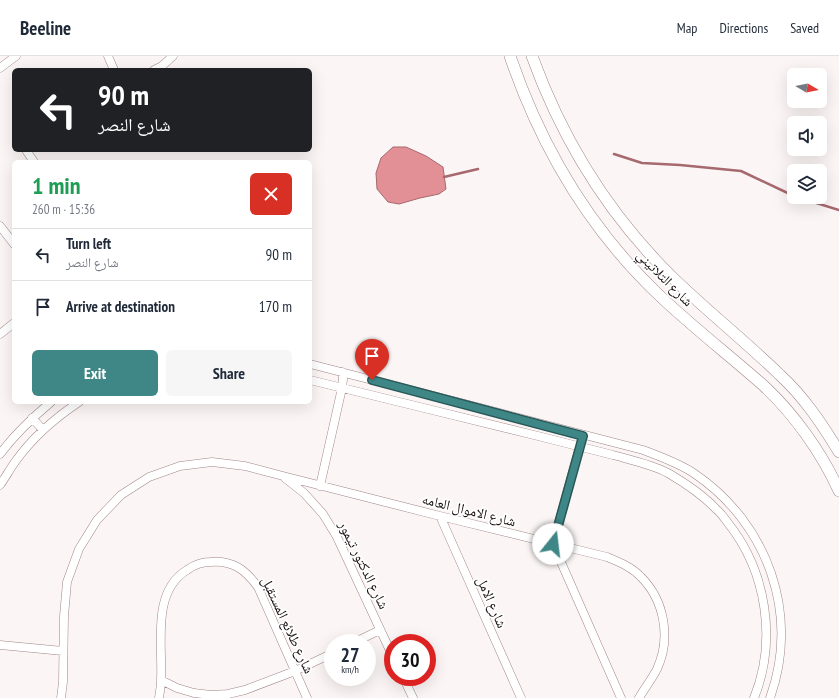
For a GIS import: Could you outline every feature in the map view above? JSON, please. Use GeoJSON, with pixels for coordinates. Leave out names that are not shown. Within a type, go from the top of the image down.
{"type":"FeatureCollection","features":[{"type":"Feature","properties":{"kind":"main road","name":"شارع التلاتيني"},"geometry":{"type":"LineString","coordinates":[[510,56],[528,104],[554,157],[572,188],[601,230],[659,296],[680,316],[764,387],[786,409],[806,434],[839,491]]}},
{"type":"Feature","properties":{"kind":"main road","name":"شارع التلاتيني"},"geometry":{"type":"LineString","coordinates":[[532,56],[548,96],[572,146],[586,170],[617,215],[672,278],[781,375],[823,426],[839,452]]}},
{"type":"Feature","properties":{"kind":"street"},"geometry":{"type":"LineString","coordinates":[[0,68],[16,56]]}},
{"type":"Feature","properties":{"kind":"street"},"geometry":{"type":"LineString","coordinates":[[108,56],[113,68]]}},
{"type":"Feature","properties":{"kind":"street"},"geometry":{"type":"LineString","coordinates":[[158,68],[173,56]]}},
{"type":"Feature","properties":{"kind":"street"},"geometry":{"type":"LineString","coordinates":[[0,226],[12,241]]}},
{"type":"Feature","properties":{"kind":"street"},"geometry":{"type":"LineString","coordinates":[[0,334],[12,325]]}},
{"type":"Feature","properties":{"kind":"street"},"geometry":{"type":"LineString","coordinates":[[312,364],[583,436],[643,450],[669,460],[694,473],[717,490],[736,510],[753,533],[766,558],[775,585],[780,613],[781,641],[778,669],[770,698]]}},
{"type":"Feature","properties":{"kind":"street"},"geometry":{"type":"LineString","coordinates":[[320,486],[342,388],[342,372]]}},
{"type":"Feature","properties":{"kind":"street"},"geometry":{"type":"LineString","coordinates":[[312,380],[637,461],[666,472],[694,489],[717,509],[737,534],[752,562],[762,592],[766,623],[765,655],[759,686],[754,698]]}},
{"type":"Feature","properties":{"kind":"street"},"geometry":{"type":"LineString","coordinates":[[0,454],[16,433],[49,404]]}},
{"type":"Feature","properties":{"kind":"street"},"geometry":{"type":"LineString","coordinates":[[0,485],[16,461],[43,430],[76,404]]}},
{"type":"Feature","properties":{"kind":"street"},"geometry":{"type":"LineString","coordinates":[[32,418],[43,430]]}},
{"type":"Feature","properties":{"kind":"street"},"geometry":{"type":"LineString","coordinates":[[583,436],[553,544],[621,698]]}},
{"type":"Feature","properties":{"kind":"street","name":"شارع الاموال العامه"},"geometry":{"type":"LineString","coordinates":[[61,698],[63,682],[64,616],[67,582],[79,549],[97,520],[121,495],[149,477],[180,466],[212,462],[245,466],[607,557],[625,565],[641,577],[654,593],[662,611],[665,630],[663,650],[657,669],[638,698]]}},
{"type":"Feature","properties":{"kind":"street","name":"شارع الدكتور تيمور"},"geometry":{"type":"LineString","coordinates":[[283,476],[304,493],[323,514],[334,531],[384,638]]}},
{"type":"Feature","properties":{"kind":"street","name":"شارع الامل"},"geometry":{"type":"LineString","coordinates":[[440,516],[522,698]]}},
{"type":"Feature","properties":{"kind":"street","name":"شارع طلائع المستقبل"},"geometry":{"type":"LineString","coordinates":[[159,698],[161,680],[160,634],[167,593],[173,582],[192,566],[204,562],[217,561],[241,569],[251,577],[258,587],[307,698]]}},
{"type":"Feature","properties":{"kind":"street"},"geometry":{"type":"LineString","coordinates":[[372,634],[380,630]]}},
{"type":"Feature","properties":{"kind":"street"},"geometry":{"type":"LineString","coordinates":[[0,645],[63,651]]}},
{"type":"Feature","properties":{"kind":"street"},"geometry":{"type":"LineString","coordinates":[[161,680],[177,688],[194,693],[211,695],[228,694],[245,690],[295,671],[324,657]]}},
{"type":"Feature","properties":{"kind":"street"},"geometry":{"type":"LineString","coordinates":[[407,686],[412,698]]}},
{"type":"Feature","properties":{"kind":"shaded area"},"geometry":{"type":"Polygon","coordinates":[[[393,147],[406,147],[426,156],[443,167],[446,189],[439,194],[399,204],[388,202],[377,189],[376,173],[381,158],[393,147]]]}},
{"type":"Feature","properties":{"kind":"waterway"},"geometry":{"type":"LineString","coordinates":[[614,154],[642,163],[741,171],[787,193]]}},
{"type":"Feature","properties":{"kind":"waterway"},"geometry":{"type":"LineString","coordinates":[[444,177],[478,169]]}},
{"type":"Feature","properties":{"kind":"waterway"},"geometry":{"type":"LineString","coordinates":[[820,204],[839,210]]}},
{"type":"Feature","properties":{"kind":"route"},"geometry":{"type":"LineString","coordinates":[[372,380],[583,436],[553,544]]}}]}
